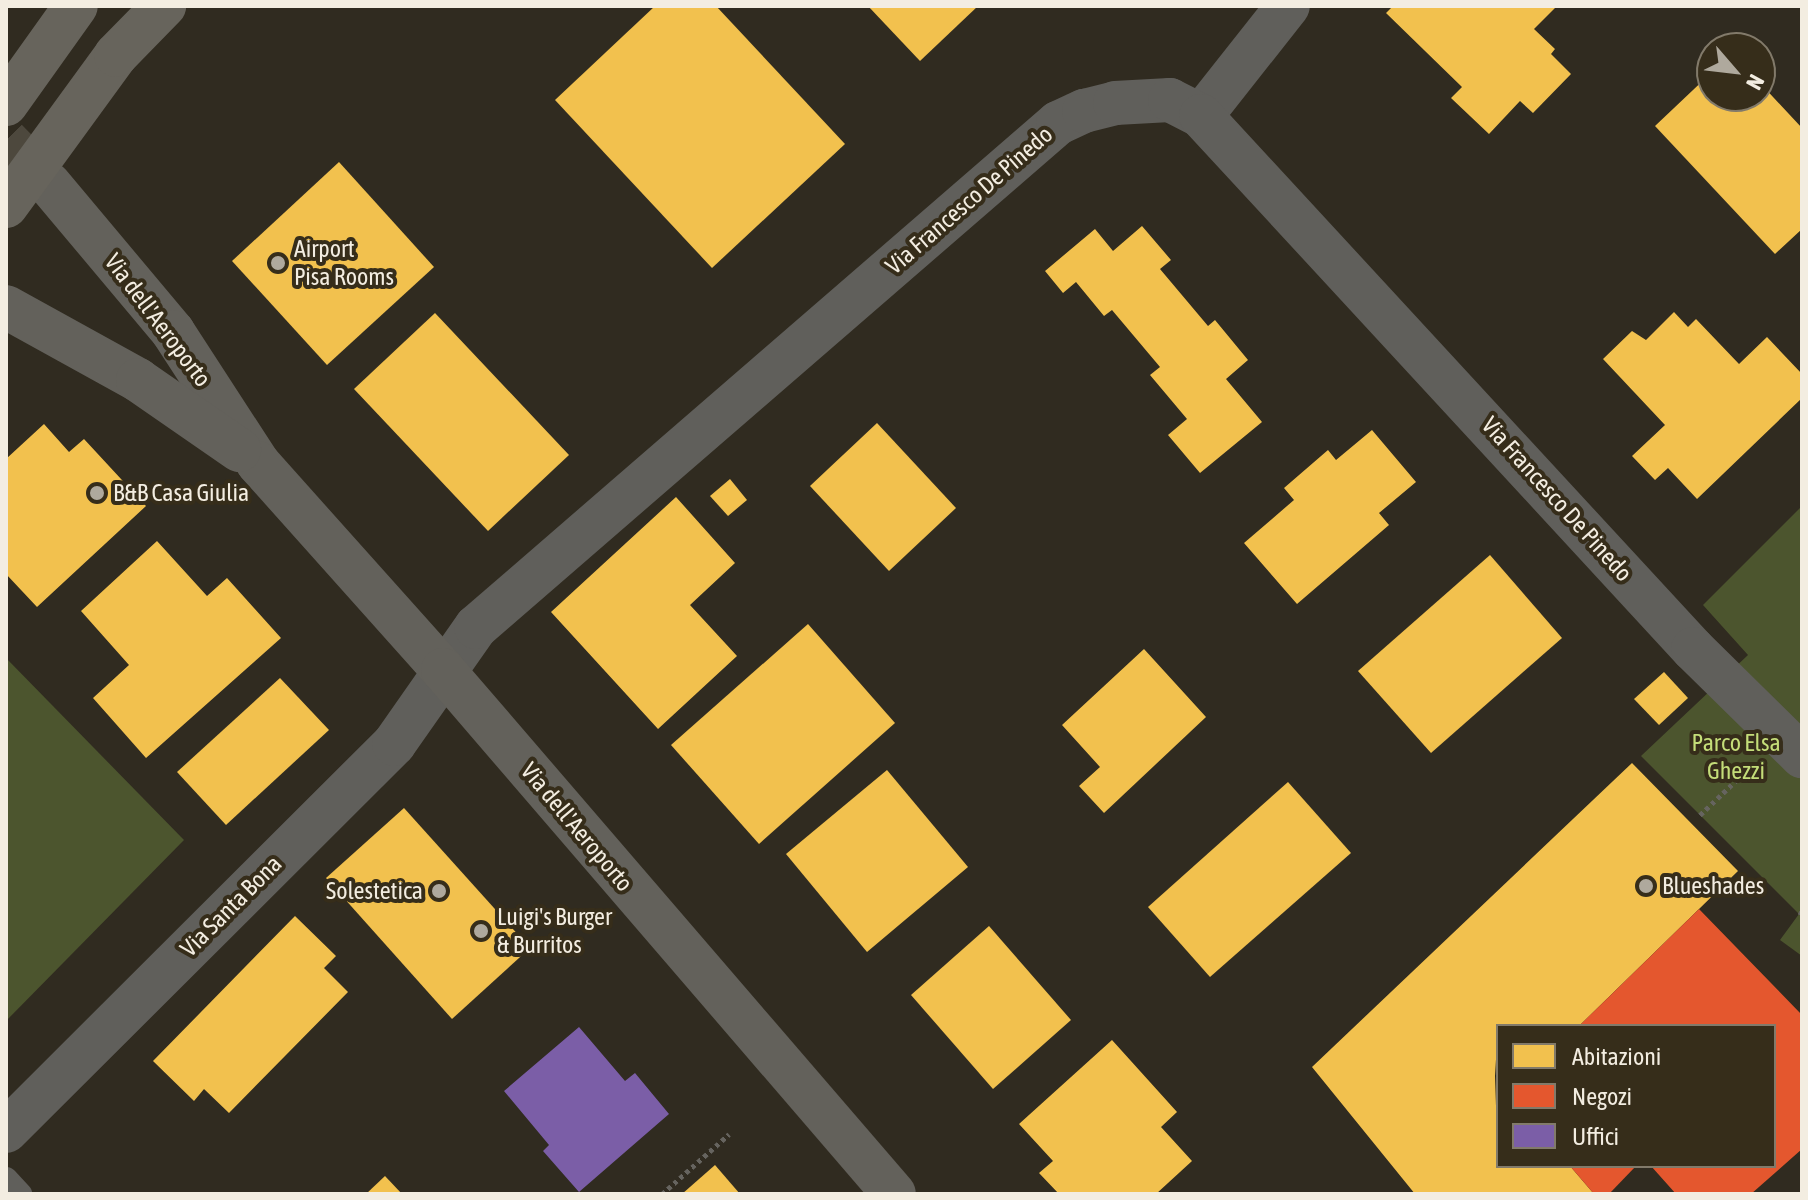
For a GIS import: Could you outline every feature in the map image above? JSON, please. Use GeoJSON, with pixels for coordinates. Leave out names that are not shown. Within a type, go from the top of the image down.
{"type":"FeatureCollection","features":[{"type":"Feature","properties":{"kind":"highway"},"geometry":{"type":"LineString","coordinates":[[6,104],[76,6]]}},
{"type":"Feature","properties":{"kind":"highway"},"geometry":{"type":"LineString","coordinates":[[6,206],[116,55],[164,6]]}},
{"type":"Feature","properties":{"kind":"street"},"geometry":{"type":"LineString","coordinates":[[1201,116],[1288,6]]}},
{"type":"Feature","properties":{"kind":"street","name":"Via Francesco De Pinedo"},"geometry":{"type":"LineString","coordinates":[[443,670],[476,627],[1058,123],[1084,111],[1143,99],[1170,100],[1201,116],[1693,649],[1802,756]]}},
{"type":"Feature","properties":{"kind":"street","name":"Via dell'Aeroporto"},"geometry":{"type":"LineString","coordinates":[[49,184],[173,332],[258,463],[443,670],[894,1194]]}},
{"type":"Feature","properties":{"kind":"street","name":"Via dell'Aeroporto"},"geometry":{"type":"LineString","coordinates":[[6,307],[138,380],[258,463]]}},
{"type":"Feature","properties":{"kind":"street","name":"Via Santa Bona"},"geometry":{"type":"LineString","coordinates":[[6,1131],[394,744],[443,670]]}},
{"type":"Feature","properties":{"kind":"lane"},"geometry":{"type":"LineString","coordinates":[[6,1179],[20,1194]]}},
{"type":"Feature","properties":{"kind":"path"},"geometry":{"type":"LineString","coordinates":[[662,1194],[729,1134]]}},
{"type":"Feature","properties":{"kind":"green space","name":"Parco Elsa Ghezzi"},"geometry":{"type":"Polygon","coordinates":[[[1802,506],[1802,956],[1780,940],[1799,914],[1641,756],[1748,655],[1703,605],[1802,506]]]}},
{"type":"Feature","properties":{"kind":"green space"},"geometry":{"type":"Polygon","coordinates":[[[6,658],[184,840],[6,1021],[6,658]]]}},
{"type":"Feature","properties":{"kind":"building: Abitazioni"},"geometry":{"type":"Polygon","coordinates":[[[655,6],[716,6],[845,144],[712,268],[555,100],[655,6]]]}},
{"type":"Feature","properties":{"kind":"building: Abitazioni"},"geometry":{"type":"Polygon","coordinates":[[[868,6],[978,6],[920,61],[868,6]]]}},
{"type":"Feature","properties":{"kind":"building: Abitazioni"},"geometry":{"type":"Polygon","coordinates":[[[1393,6],[1557,6],[1534,29],[1555,49],[1551,54],[1571,74],[1533,113],[1520,101],[1489,134],[1451,98],[1462,87],[1386,13],[1393,6]]]}},
{"type":"Feature","properties":{"kind":"building: Abitazioni"},"geometry":{"type":"Polygon","coordinates":[[[1696,87],[1696,112],[1776,112],[1776,100],[1802,128],[1802,229],[1775,254],[1655,126],[1696,87]]]}},
{"type":"Feature","properties":{"kind":"building: Abitazioni"},"geometry":{"type":"Polygon","coordinates":[[[339,162],[434,267],[327,365],[232,261],[339,162]]]}},
{"type":"Feature","properties":{"kind":"building: Abitazioni"},"geometry":{"type":"Polygon","coordinates":[[[1142,226],[1171,260],[1160,269],[1208,326],[1215,320],[1248,360],[1226,379],[1262,422],[1200,473],[1168,435],[1187,419],[1150,375],[1160,367],[1112,310],[1104,316],[1076,282],[1063,293],[1045,271],[1095,229],[1113,251],[1142,226]]]}},
{"type":"Feature","properties":{"kind":"building: Abitazioni"},"geometry":{"type":"Polygon","coordinates":[[[1674,312],[1688,327],[1696,319],[1739,364],[1767,337],[1802,374],[1802,398],[1697,499],[1668,468],[1655,480],[1632,456],[1665,425],[1603,359],[1632,331],[1646,340],[1674,312]]]}},
{"type":"Feature","properties":{"kind":"building: Abitazioni"},"geometry":{"type":"Polygon","coordinates":[[[435,313],[569,455],[488,531],[354,389],[435,313]]]}},
{"type":"Feature","properties":{"kind":"building: Abitazioni"},"geometry":{"type":"Polygon","coordinates":[[[877,423],[956,508],[889,571],[810,486],[877,423]]]}},
{"type":"Feature","properties":{"kind":"building: Abitazioni"},"geometry":{"type":"Polygon","coordinates":[[[44,424],[69,452],[84,439],[146,506],[37,607],[6,574],[6,459],[44,424]]]}},
{"type":"Feature","properties":{"kind":"building: Abitazioni"},"geometry":{"type":"Polygon","coordinates":[[[1372,430],[1416,482],[1379,513],[1389,525],[1297,604],[1244,543],[1294,500],[1284,488],[1328,450],[1336,460],[1372,430]]]}},
{"type":"Feature","properties":{"kind":"building: Abitazioni"},"geometry":{"type":"Polygon","coordinates":[[[730,479],[747,500],[728,516],[710,496],[730,479]]]}},
{"type":"Feature","properties":{"kind":"building: Abitazioni"},"geometry":{"type":"Polygon","coordinates":[[[676,497],[735,563],[690,605],[737,656],[658,729],[551,612],[676,497]]]}},
{"type":"Feature","properties":{"kind":"building: Abitazioni"},"geometry":{"type":"Polygon","coordinates":[[[157,541],[207,596],[227,578],[281,638],[146,758],[93,698],[129,665],[81,611],[157,541]]]}},
{"type":"Feature","properties":{"kind":"building: Abitazioni"},"geometry":{"type":"Polygon","coordinates":[[[1490,555],[1562,638],[1431,753],[1358,671],[1490,555]]]}},
{"type":"Feature","properties":{"kind":"building: Abitazioni"},"geometry":{"type":"Polygon","coordinates":[[[808,624],[895,723],[759,844],[671,745],[808,624]]]}},
{"type":"Feature","properties":{"kind":"building: Abitazioni"},"geometry":{"type":"Polygon","coordinates":[[[1144,649],[1206,717],[1104,813],[1079,786],[1100,767],[1062,725],[1144,649]]]}},
{"type":"Feature","properties":{"kind":"building: Abitazioni"},"geometry":{"type":"Polygon","coordinates":[[[1664,672],[1688,698],[1659,725],[1634,699],[1664,672]]]}},
{"type":"Feature","properties":{"kind":"building: Abitazioni"},"geometry":{"type":"Polygon","coordinates":[[[280,678],[329,730],[226,825],[177,772],[280,678]]]}},
{"type":"Feature","properties":{"kind":"building: Abitazioni"},"geometry":{"type":"Polygon","coordinates":[[[1632,763],[1738,871],[1581,1024],[1496,1024],[1496,1168],[1572,1168],[1594,1194],[1415,1194],[1312,1067],[1632,763]]]}},
{"type":"Feature","properties":{"kind":"building: Abitazioni"},"geometry":{"type":"Polygon","coordinates":[[[887,770],[968,867],[867,952],[786,854],[887,770]]]}},
{"type":"Feature","properties":{"kind":"building: Abitazioni"},"geometry":{"type":"Polygon","coordinates":[[[1288,782],[1351,853],[1210,977],[1148,907],[1288,782]]]}},
{"type":"Feature","properties":{"kind":"building: Abitazioni"},"geometry":{"type":"Polygon","coordinates":[[[404,808],[530,948],[452,1019],[326,878],[404,808]]]}},
{"type":"Feature","properties":{"kind":"building: Abitazioni"},"geometry":{"type":"Polygon","coordinates":[[[295,916],[336,956],[324,968],[348,992],[229,1113],[204,1089],[194,1101],[153,1061],[295,916]]]}},
{"type":"Feature","properties":{"kind":"building: Abitazioni"},"geometry":{"type":"Polygon","coordinates":[[[989,926],[1071,1020],[993,1089],[911,995],[989,926]]]}},
{"type":"Feature","properties":{"kind":"building: Abitazioni"},"geometry":{"type":"Polygon","coordinates":[[[1112,1040],[1177,1112],[1161,1127],[1192,1161],[1156,1194],[1059,1194],[1039,1173],[1053,1161],[1019,1124],[1112,1040]]]}},
{"type":"Feature","properties":{"kind":"building: Abitazioni"},"geometry":{"type":"Polygon","coordinates":[[[715,1165],[740,1194],[682,1194],[715,1165]]]}},
{"type":"Feature","properties":{"kind":"building: Abitazioni"},"geometry":{"type":"Polygon","coordinates":[[[385,1176],[402,1194],[366,1194],[385,1176]]]}},
{"type":"Feature","properties":{"kind":"building: Negozi"},"geometry":{"type":"Polygon","coordinates":[[[1699,909],[1802,1015],[1802,1149],[1751,1194],[1676,1194],[1653,1168],[1776,1168],[1776,1024],[1581,1024],[1699,909]]]}},
{"type":"Feature","properties":{"kind":"building: Negozi"},"geometry":{"type":"Polygon","coordinates":[[[1572,1168],[1634,1168],[1609,1194],[1594,1194],[1572,1168]]]}},
{"type":"Feature","properties":{"kind":"building: Uffici"},"geometry":{"type":"Polygon","coordinates":[[[579,1027],[625,1081],[635,1073],[669,1114],[579,1192],[543,1151],[549,1145],[504,1091],[579,1027]]]}},
{"type":"Feature","properties":{"kind":"tunnel"},"geometry":{"type":"LineString","coordinates":[[6,140],[49,184]]}},
{"type":"Feature","properties":{"kind":"place","name":"Airport Pisa Rooms"},"geometry":{"type":"Point","coordinates":[278,263]}},
{"type":"Feature","properties":{"kind":"place","name":"B&B Casa Giulia"},"geometry":{"type":"Point","coordinates":[97,493]}},
{"type":"Feature","properties":{"kind":"place","name":"Blueshades"},"geometry":{"type":"Point","coordinates":[1646,886]}},
{"type":"Feature","properties":{"kind":"place","name":"Solestetica"},"geometry":{"type":"Point","coordinates":[439,891]}},
{"type":"Feature","properties":{"kind":"place","name":"Luigi's Burger & Burritos"},"geometry":{"type":"Point","coordinates":[481,931]}}]}
